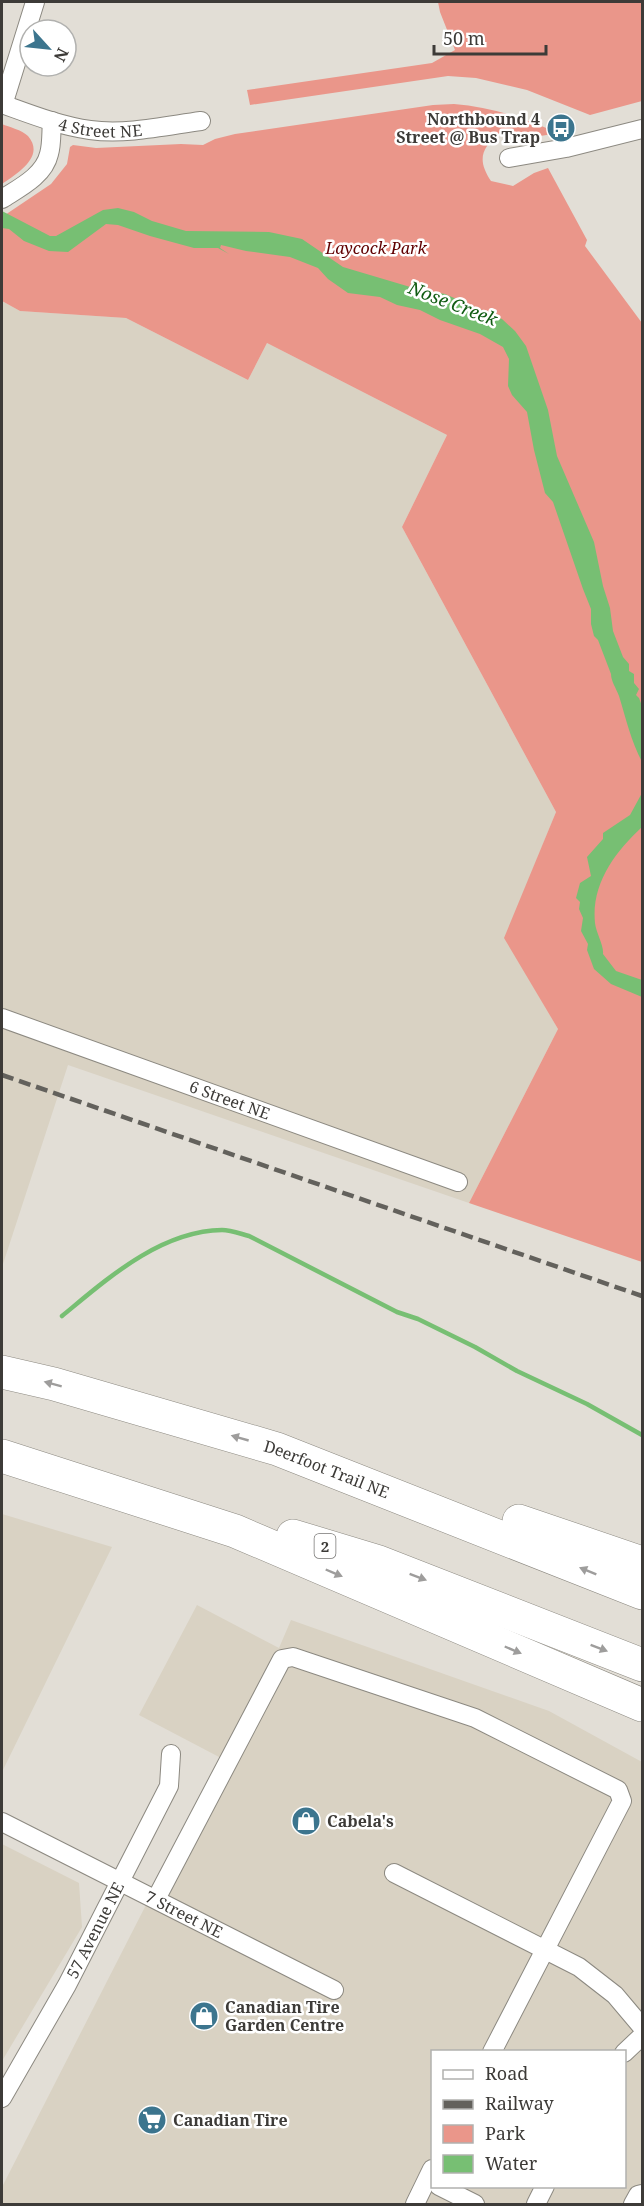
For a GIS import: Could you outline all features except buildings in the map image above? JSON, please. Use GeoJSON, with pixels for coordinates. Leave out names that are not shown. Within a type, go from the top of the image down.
{"type":"FeatureCollection","features":[{"type":"Feature","properties":{"kind":"highway","name":"Deerfoot Trail NE"},"geometry":{"type":"LineString","coordinates":[[2,1372],[54,1384],[277,1449],[414,1501],[642,1593]]}},
{"type":"Feature","properties":{"kind":"highway","name":"2"},"geometry":{"type":"LineString","coordinates":[[2,1446],[379,1562],[642,1665]]}},
{"type":"Feature","properties":{"kind":"highway"},"geometry":{"type":"LineString","coordinates":[[2,1456],[235,1531],[642,1705]]}},
{"type":"Feature","properties":{"kind":"highway"},"geometry":{"type":"LineString","coordinates":[[414,1501],[442,1496],[642,1563]]}},
{"type":"Feature","properties":{"kind":"street"},"geometry":{"type":"LineString","coordinates":[[2,104],[35,2]]}},
{"type":"Feature","properties":{"kind":"street","name":"4 Street NE"},"geometry":{"type":"LineString","coordinates":[[2,104],[52,121],[91,130],[114,132],[201,121]]}},
{"type":"Feature","properties":{"kind":"street"},"geometry":{"type":"LineString","coordinates":[[2,199],[36,176],[46,164],[50,153],[52,121]]}},
{"type":"Feature","properties":{"kind":"street"},"geometry":{"type":"LineString","coordinates":[[509,158],[589,143],[642,129]]}},
{"type":"Feature","properties":{"kind":"street","name":"6 Street NE"},"geometry":{"type":"LineString","coordinates":[[2,1018],[458,1182]]}},
{"type":"Feature","properties":{"kind":"street"},"geometry":{"type":"LineString","coordinates":[[156,1899],[282,1659],[293,1657],[475,1718],[618,1790],[621,1801],[493,2050]]}},
{"type":"Feature","properties":{"kind":"street","name":"57 Avenue NE"},"geometry":{"type":"LineString","coordinates":[[2,2098],[67,1985],[169,1786],[171,1754]]}},
{"type":"Feature","properties":{"kind":"street","name":"7 Street NE"},"geometry":{"type":"LineString","coordinates":[[2,1822],[334,1990]]}},
{"type":"Feature","properties":{"kind":"street"},"geometry":{"type":"LineString","coordinates":[[394,1873],[579,1967],[615,1995],[642,2027]]}},
{"type":"Feature","properties":{"kind":"street"},"geometry":{"type":"LineString","coordinates":[[626,2051],[642,2036]]}},
{"type":"Feature","properties":{"kind":"street"},"geometry":{"type":"LineString","coordinates":[[415,2205],[431,2183]]}},
{"type":"Feature","properties":{"kind":"street"},"geometry":{"type":"LineString","coordinates":[[446,2188],[475,2205]]}},
{"type":"Feature","properties":{"kind":"street"},"geometry":{"type":"LineString","coordinates":[[536,2205],[544,2188]]}},
{"type":"Feature","properties":{"kind":"street"},"geometry":{"type":"LineString","coordinates":[[633,2205],[638,2195],[642,2193]]}},
{"type":"Feature","properties":{"kind":"shaded area"},"geometry":{"type":"Polygon","coordinates":[[[2,301],[20,311],[126,318],[248,380],[267,343],[447,435],[402,527],[556,812],[505,938],[558,1029],[469,1203],[68,1065],[2,1267],[2,301]]]}},
{"type":"Feature","properties":{"kind":"shaded area"},"geometry":{"type":"Polygon","coordinates":[[[2,1514],[112,1547],[2,1772],[2,1514]]]}},
{"type":"Feature","properties":{"kind":"shaded area"},"geometry":{"type":"Polygon","coordinates":[[[197,1605],[279,1648],[291,1620],[549,1711],[642,1762],[642,2204],[2,2204],[2,2187],[221,1758],[139,1715],[197,1605]]]}},
{"type":"Feature","properties":{"kind":"shaded area"},"geometry":{"type":"Polygon","coordinates":[[[2,1844],[79,1883],[82,1927],[2,2061],[2,1844]]]}},
{"type":"Feature","properties":{"kind":"green space"},"geometry":{"type":"Polygon","coordinates":[[[438,2],[642,2],[642,101],[590,115],[527,90],[476,78],[448,76],[250,105],[247,90],[432,63],[455,50],[438,2]]]}},
{"type":"Feature","properties":{"kind":"green space","name":"Laycock Park"},"geometry":{"type":"Polygon","coordinates":[[[454,104],[508,114],[558,133],[529,138],[500,133],[485,149],[483,155],[487,174],[491,181],[513,186],[534,173],[548,168],[587,240],[585,246],[642,323],[642,1262],[469,1203],[558,1029],[504,938],[556,812],[402,527],[447,435],[267,343],[248,380],[126,318],[20,311],[2,301],[2,217],[51,184],[67,164],[70,147],[73,145],[96,148],[203,145],[235,134],[433,105],[454,104]]]}},
{"type":"Feature","properties":{"kind":"green space"},"geometry":{"type":"Polygon","coordinates":[[[2,124],[28,136],[34,151],[27,164],[2,184],[2,124]]]}},
{"type":"Feature","properties":{"kind":"water","name":"Nose Creek"},"geometry":{"type":"Polygon","coordinates":[[[118,208],[186,231],[269,232],[302,239],[343,267],[417,289],[445,294],[502,319],[515,331],[526,346],[548,410],[557,456],[594,542],[610,608],[613,631],[623,657],[629,664],[629,671],[634,674],[634,683],[639,689],[636,695],[642,706],[642,762],[611,674],[598,640],[594,636],[591,609],[553,502],[545,493],[527,412],[512,395],[508,386],[509,359],[503,347],[480,334],[440,320],[420,310],[397,305],[380,297],[348,293],[328,279],[318,268],[290,257],[221,245],[220,248],[229,254],[218,248],[194,248],[118,225],[106,224],[68,252],[49,251],[24,241],[9,229],[2,228],[2,211],[50,236],[56,236],[103,210],[118,208]]]}},
{"type":"Feature","properties":{"kind":"water"},"geometry":{"type":"Polygon","coordinates":[[[642,793],[642,827],[614,858],[601,882],[597,895],[595,923],[603,954],[616,971],[642,980],[642,997],[611,984],[594,969],[587,950],[588,944],[581,931],[583,918],[579,909],[580,902],[576,898],[580,883],[591,876],[587,857],[603,839],[603,833],[630,815],[642,793]]]}},
{"type":"Feature","properties":{"kind":"waterway"},"geometry":{"type":"LineString","coordinates":[[62,1316],[116,1273],[156,1248],[199,1232],[232,1231],[249,1236],[397,1312],[418,1319],[475,1347],[642,1435]]}},
{"type":"Feature","properties":{"kind":"railway"},"geometry":{"type":"LineString","coordinates":[[2,1075],[642,1296]]}},
{"type":"Feature","properties":{"kind":"place","name":"Northbound 4 Street @ Bus Trap"},"geometry":{"type":"Point","coordinates":[561,128]}},
{"type":"Feature","properties":{"kind":"place","name":"Cabela's"},"geometry":{"type":"Point","coordinates":[306,1821]}},
{"type":"Feature","properties":{"kind":"place","name":"Canadian Tire Garden Centre"},"geometry":{"type":"Point","coordinates":[204,2016]}},
{"type":"Feature","properties":{"kind":"place","name":"Canadian Tire"},"geometry":{"type":"Point","coordinates":[152,2120]}}]}
